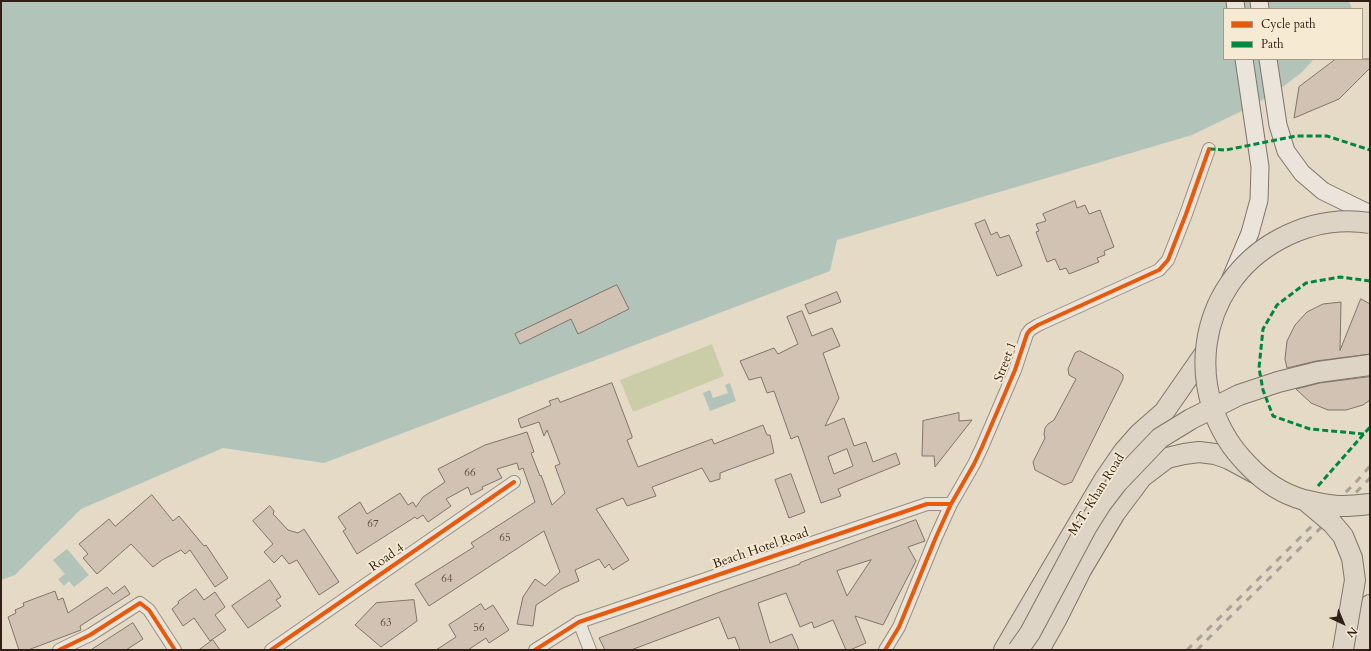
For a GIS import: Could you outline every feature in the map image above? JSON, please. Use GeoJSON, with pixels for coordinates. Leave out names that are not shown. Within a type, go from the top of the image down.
{"type":"FeatureCollection","features":[{"type":"Feature","properties":{"kind":"highway"},"geometry":{"type":"LineString","coordinates":[[1370,223],[1354,221],[1324,223],[1294,231],[1267,246],[1243,266],[1225,291],[1215,310],[1205,353],[1206,380],[1211,406],[1219,425],[1237,454],[1256,473],[1281,490],[1304,500],[1342,506],[1370,504]]}},
{"type":"Feature","properties":{"kind":"highway","name":"M.T. Khan Road"},"geometry":{"type":"LineString","coordinates":[[1004,650],[1104,480],[1124,451],[1139,434],[1164,412],[1205,353]]}},
{"type":"Feature","properties":{"kind":"highway"},"geometry":{"type":"LineString","coordinates":[[1018,650],[1101,504],[1117,483],[1160,438],[1191,419],[1239,395],[1278,382],[1318,372],[1370,365]]}},
{"type":"Feature","properties":{"kind":"highway"},"geometry":{"type":"LineString","coordinates":[[1025,650],[1089,535],[1107,507],[1139,468],[1166,443],[1194,426],[1241,404],[1281,388],[1319,379],[1370,372]]}},
{"type":"Feature","properties":{"kind":"highway","name":"M.T. Khan Road"},"geometry":{"type":"LineString","coordinates":[[1038,650],[1115,513],[1142,477],[1167,458],[1199,452],[1215,454],[1229,459],[1256,473]]}},
{"type":"Feature","properties":{"kind":"highway"},"geometry":{"type":"LineString","coordinates":[[1304,500],[1343,536],[1352,558],[1355,580],[1344,650]]}},
{"type":"Feature","properties":{"kind":"highway"},"geometry":{"type":"LineString","coordinates":[[1363,650],[1370,605]]}},
{"type":"Feature","properties":{"kind":"main road"},"geometry":{"type":"LineString","coordinates":[[1225,291],[1250,233],[1259,200],[1260,167],[1244,60]]}},
{"type":"Feature","properties":{"kind":"main road"},"geometry":{"type":"LineString","coordinates":[[1268,60],[1278,125],[1286,151],[1302,173],[1323,191],[1370,214]]}},
{"type":"Feature","properties":{"kind":"street","name":"Street 1"},"geometry":{"type":"LineString","coordinates":[[885,650],[899,627],[936,536],[982,447],[1030,330],[1044,322],[1160,270],[1168,260],[1186,214],[1208,149]]}},
{"type":"Feature","properties":{"kind":"street","name":"Road 4"},"geometry":{"type":"LineString","coordinates":[[271,650],[514,482]]}},
{"type":"Feature","properties":{"kind":"street","name":"Beach Hotel Road"},"geometry":{"type":"LineString","coordinates":[[535,650],[579,622],[927,504],[952,504]]}},
{"type":"Feature","properties":{"kind":"street"},"geometry":{"type":"LineString","coordinates":[[59,650],[90,635],[140,603],[149,610],[175,650]]}},
{"type":"Feature","properties":{"kind":"street"},"geometry":{"type":"LineString","coordinates":[[579,622],[590,650]]}},
{"type":"Feature","properties":{"kind":"green space"},"geometry":{"type":"Polygon","coordinates":[[[712,344],[724,376],[633,412],[620,380],[712,344]]]}},
{"type":"Feature","properties":{"kind":"shaded area"},"geometry":{"type":"Polygon","coordinates":[[[1,1],[1370,1],[1370,32],[1363,8],[1223,8],[1223,60],[1313,60],[1301,73],[1276,92],[1250,107],[1192,135],[837,240],[830,271],[324,463],[223,448],[81,509],[15,575],[1,580],[1,1]]]}},
{"type":"Feature","properties":{"kind":"shaded area"},"geometry":{"type":"Polygon","coordinates":[[[730,383],[736,401],[710,411],[703,393],[710,390],[713,398],[728,393],[725,385],[730,383]]]}},
{"type":"Feature","properties":{"kind":"shaded area"},"geometry":{"type":"Polygon","coordinates":[[[67,549],[89,575],[74,587],[69,581],[64,586],[58,579],[65,574],[53,560],[67,549]]]}},
{"type":"Feature","properties":{"kind":"pier"},"geometry":{"type":"Polygon","coordinates":[[[1349,1],[1370,1],[1370,34],[1363,36],[1363,8],[1352,8],[1349,1]]]}},
{"type":"Feature","properties":{"kind":"building"},"geometry":{"type":"Polygon","coordinates":[[[1370,59],[1370,68],[1339,99],[1294,118],[1299,87],[1335,60],[1370,59]]]}},
{"type":"Feature","properties":{"kind":"building"},"geometry":{"type":"Polygon","coordinates":[[[1075,201],[1077,208],[1085,205],[1089,214],[1100,210],[1114,247],[1104,251],[1105,255],[1097,258],[1099,262],[1069,274],[1066,268],[1060,270],[1055,259],[1047,262],[1036,232],[1039,231],[1036,224],[1046,221],[1043,214],[1075,201]]]}},
{"type":"Feature","properties":{"kind":"building"},"geometry":{"type":"Polygon","coordinates":[[[985,220],[991,235],[997,232],[1000,238],[1009,235],[1022,266],[997,276],[975,224],[985,220]]]}},
{"type":"Feature","properties":{"kind":"building"},"geometry":{"type":"Polygon","coordinates":[[[617,285],[629,309],[578,334],[571,319],[520,344],[515,334],[617,285]]]}},
{"type":"Feature","properties":{"kind":"building"},"geometry":{"type":"Polygon","coordinates":[[[837,292],[841,302],[809,314],[805,305],[837,292]]]}},
{"type":"Feature","properties":{"kind":"building"},"geometry":{"type":"Polygon","coordinates":[[[1361,299],[1370,304],[1370,354],[1316,361],[1287,368],[1285,359],[1287,341],[1295,325],[1307,312],[1323,304],[1341,302],[1340,350],[1361,299]]]}},
{"type":"Feature","properties":{"kind":"building"},"geometry":{"type":"Polygon","coordinates":[[[802,311],[812,336],[832,328],[840,346],[823,353],[839,398],[825,426],[844,418],[854,446],[866,442],[873,462],[896,453],[900,464],[838,489],[841,496],[821,503],[798,436],[791,439],[774,391],[767,393],[761,377],[749,380],[740,361],[774,348],[778,354],[798,344],[787,317],[802,311]],[[847,449],[828,457],[834,474],[853,466],[847,449]]]}},
{"type":"Feature","properties":{"kind":"building"},"geometry":{"type":"Polygon","coordinates":[[[1080,351],[1119,371],[1123,375],[1123,379],[1072,482],[1064,485],[1035,470],[1033,462],[1045,438],[1045,428],[1054,420],[1076,379],[1069,375],[1068,369],[1075,353],[1080,351]]]}},
{"type":"Feature","properties":{"kind":"building"},"geometry":{"type":"Polygon","coordinates":[[[1370,377],[1370,400],[1363,405],[1346,410],[1328,410],[1311,403],[1296,389],[1320,383],[1370,377]]]}},
{"type":"Feature","properties":{"kind":"building"},"geometry":{"type":"Polygon","coordinates":[[[612,383],[632,436],[632,438],[627,440],[638,467],[712,439],[714,444],[763,425],[767,435],[770,435],[774,453],[720,473],[720,479],[710,482],[702,468],[652,487],[656,496],[627,506],[623,498],[596,509],[629,560],[613,570],[609,564],[605,568],[599,559],[575,570],[579,581],[561,589],[536,605],[533,626],[517,624],[523,597],[535,579],[545,586],[560,572],[544,531],[429,606],[415,584],[474,547],[471,543],[535,502],[523,468],[519,470],[517,463],[497,469],[502,478],[482,487],[483,489],[471,495],[468,487],[446,499],[451,506],[428,522],[423,515],[417,519],[415,517],[357,554],[343,531],[346,529],[338,517],[360,502],[367,514],[400,493],[408,505],[413,502],[416,507],[423,497],[445,482],[438,469],[485,445],[527,432],[534,452],[531,453],[552,505],[565,493],[555,466],[560,464],[547,430],[544,436],[539,422],[521,428],[518,419],[551,405],[549,401],[558,398],[560,402],[612,383]]]}},
{"type":"Feature","properties":{"kind":"building"},"geometry":{"type":"Polygon","coordinates":[[[959,413],[959,421],[972,420],[935,467],[934,456],[922,456],[923,421],[959,413]]]}},
{"type":"Feature","properties":{"kind":"building"},"geometry":{"type":"Polygon","coordinates":[[[791,474],[805,512],[789,518],[775,480],[791,474]]]}},
{"type":"Feature","properties":{"kind":"building"},"geometry":{"type":"Polygon","coordinates":[[[152,495],[173,521],[179,516],[204,546],[206,545],[228,578],[215,587],[190,550],[185,554],[181,550],[162,560],[153,567],[131,544],[97,574],[83,558],[88,554],[79,544],[109,519],[115,526],[152,495]]]}},
{"type":"Feature","properties":{"kind":"building"},"geometry":{"type":"Polygon","coordinates":[[[270,506],[274,511],[273,514],[288,530],[298,533],[304,529],[339,582],[319,595],[297,560],[289,564],[282,555],[274,563],[264,552],[273,544],[253,521],[270,506]]]}},
{"type":"Feature","properties":{"kind":"building"},"geometry":{"type":"Polygon","coordinates":[[[916,520],[925,541],[908,547],[916,561],[883,625],[855,616],[866,643],[850,650],[846,650],[833,620],[814,628],[812,622],[800,627],[786,593],[758,603],[770,643],[792,634],[799,650],[740,650],[735,637],[728,639],[719,617],[631,650],[605,650],[599,638],[720,592],[800,564],[916,520]],[[871,560],[837,571],[847,596],[871,560]]]}},
{"type":"Feature","properties":{"kind":"building"},"geometry":{"type":"Polygon","coordinates":[[[270,580],[281,597],[276,600],[281,606],[248,628],[232,606],[270,580]]]}},
{"type":"Feature","properties":{"kind":"building"},"geometry":{"type":"Polygon","coordinates":[[[125,586],[130,594],[80,626],[81,630],[28,650],[19,650],[8,617],[16,613],[15,610],[24,606],[23,603],[55,591],[58,600],[63,598],[68,613],[107,587],[113,594],[125,586]]]}},
{"type":"Feature","properties":{"kind":"building"},"geometry":{"type":"Polygon","coordinates":[[[196,589],[204,600],[215,592],[225,607],[215,615],[226,630],[210,641],[194,618],[183,626],[172,609],[179,603],[178,602],[196,589]]]}},
{"type":"Feature","properties":{"kind":"building"},"geometry":{"type":"Polygon","coordinates":[[[414,600],[417,621],[381,647],[355,625],[376,603],[414,600]]]}},
{"type":"Feature","properties":{"kind":"building"},"geometry":{"type":"Polygon","coordinates":[[[481,604],[485,610],[493,605],[509,630],[489,643],[486,638],[468,650],[436,650],[456,637],[449,625],[481,604]]]}},
{"type":"Feature","properties":{"kind":"building"},"geometry":{"type":"Polygon","coordinates":[[[133,623],[143,639],[126,650],[91,650],[133,623]]]}},
{"type":"Feature","properties":{"kind":"building"},"geometry":{"type":"Polygon","coordinates":[[[213,640],[220,650],[199,650],[213,640]]]}},
{"type":"Feature","properties":{"kind":"railway"},"geometry":{"type":"LineString","coordinates":[[1187,650],[1356,482],[1370,466]]}},
{"type":"Feature","properties":{"kind":"railway"},"geometry":{"type":"LineString","coordinates":[[1197,650],[1370,478]]}},
{"type":"Feature","properties":{"kind":"marked path"},"geometry":{"type":"LineString","coordinates":[[1209,149],[1226,150],[1296,136],[1327,136],[1370,150]]}},
{"type":"Feature","properties":{"kind":"marked path"},"geometry":{"type":"LineString","coordinates":[[1364,434],[1310,429],[1273,416],[1263,390],[1259,368],[1263,329],[1277,305],[1306,283],[1340,277],[1370,281]]}},
{"type":"Feature","properties":{"kind":"marked path"},"geometry":{"type":"LineString","coordinates":[[1318,486],[1370,427]]}},
{"type":"Feature","properties":{"kind":"cycle path"},"geometry":{"type":"LineString","coordinates":[[885,650],[899,627],[951,504],[982,447],[1015,370],[1027,334],[1038,325],[1159,270],[1168,260],[1209,149]]}},
{"type":"Feature","properties":{"kind":"cycle path"},"geometry":{"type":"LineString","coordinates":[[271,650],[514,482]]}},
{"type":"Feature","properties":{"kind":"cycle path"},"geometry":{"type":"LineString","coordinates":[[535,650],[579,622],[927,504],[951,504]]}},
{"type":"Feature","properties":{"kind":"cycle path"},"geometry":{"type":"LineString","coordinates":[[59,650],[90,635],[140,603],[149,610],[175,650]]}}]}
